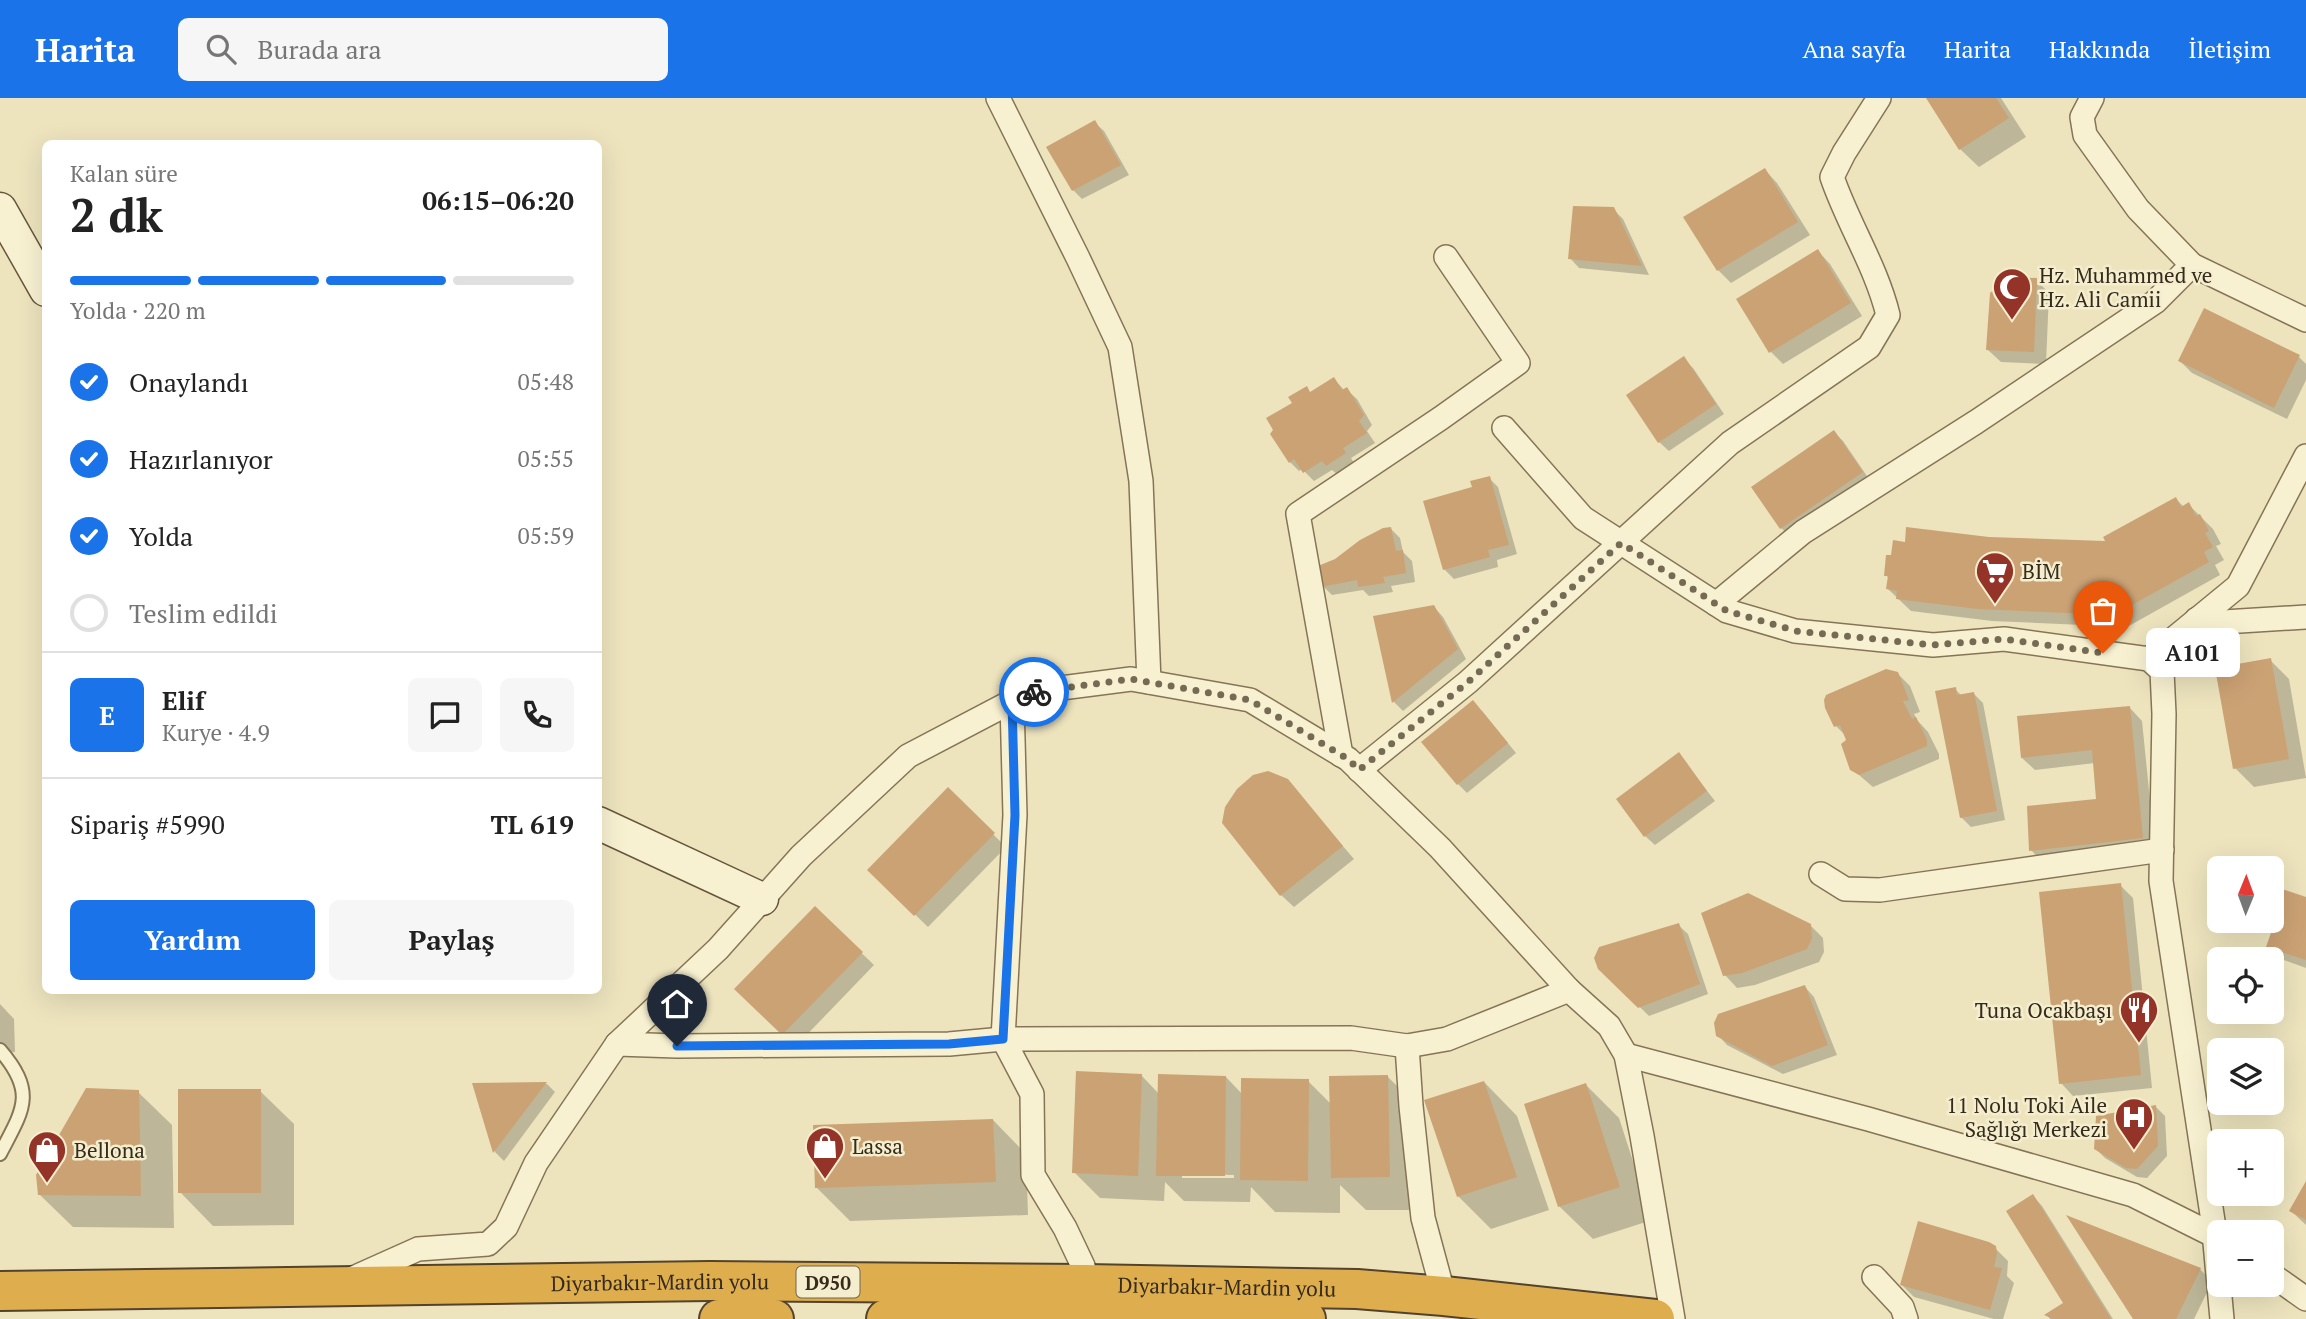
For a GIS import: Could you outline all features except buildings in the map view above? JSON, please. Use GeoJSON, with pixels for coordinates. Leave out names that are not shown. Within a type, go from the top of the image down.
{"type":"FeatureCollection","features":[{"type":"Feature","properties":{"kind":"highway","name":"Diyarbakır-Mardin yolu"},"geometry":{"type":"LineString","coordinates":[[0,1291],[710,1281],[1179,1314],[1306,1319]]}},
{"type":"Feature","properties":{"kind":"highway","name":"Diyarbakır-Mardin yolu"},"geometry":{"type":"LineString","coordinates":[[886,1319],[1357,1289],[1654,1319]]}},
{"type":"Feature","properties":{"kind":"highway","name":"Diyarbakır-Mardin yolu"},"geometry":{"type":"LineString","coordinates":[[719,1319],[774,1319]]}},
{"type":"Feature","properties":{"kind":"street"},"geometry":{"type":"LineString","coordinates":[[998,98],[1120,347],[1141,481],[1149,682]]}},
{"type":"Feature","properties":{"kind":"street"},"geometry":{"type":"LineString","coordinates":[[1359,770],[1468,682],[1730,443],[1868,348],[1888,315],[1881,288],[1842,207],[1832,177],[1879,98]]}},
{"type":"Feature","properties":{"kind":"street"},"geometry":{"type":"LineString","coordinates":[[2092,98],[2082,117],[2085,135],[2138,209],[2192,265],[2306,320]]}},
{"type":"Feature","properties":{"kind":"street"},"geometry":{"type":"LineString","coordinates":[[0,209],[42,283]]}},
{"type":"Feature","properties":{"kind":"street"},"geometry":{"type":"LineString","coordinates":[[1341,755],[1298,514],[1441,418],[1517,363],[1446,257]]}},
{"type":"Feature","properties":{"kind":"street"},"geometry":{"type":"LineString","coordinates":[[1716,604],[1803,532],[1976,422],[2155,302],[2192,265]]}},
{"type":"Feature","properties":{"kind":"street"},"geometry":{"type":"LineString","coordinates":[[1504,428],[1583,518],[1727,611],[1796,631],[1933,645],[2004,639],[2149,659],[2162,671],[2164,713],[2161,881],[2214,1220]]}},
{"type":"Feature","properties":{"kind":"street"},"geometry":{"type":"LineString","coordinates":[[2149,659],[2238,586],[2306,456]]}},
{"type":"Feature","properties":{"kind":"street"},"geometry":{"type":"LineString","coordinates":[[2197,620],[2224,622],[2306,617]]}},
{"type":"Feature","properties":{"kind":"street"},"geometry":{"type":"LineString","coordinates":[[335,1287],[418,1249],[488,1244],[506,1227],[536,1163],[617,1044],[718,949],[801,856],[908,756],[1030,692],[1131,679],[1250,700],[1341,755],[1440,848],[1569,990],[1609,1026],[1626,1055],[1673,1319]]}},
{"type":"Feature","properties":{"kind":"street"},"geometry":{"type":"LineString","coordinates":[[1012,702],[1015,815],[1003,1039],[1032,1094],[1033,1175],[1065,1228],[1083,1266],[1092,1306]]}},
{"type":"Feature","properties":{"kind":"street"},"geometry":{"type":"LineString","coordinates":[[602,825],[762,899]]}},
{"type":"Feature","properties":{"kind":"street"},"geometry":{"type":"LineString","coordinates":[[1821,874],[1845,889],[1880,890],[2162,850]]}},
{"type":"Feature","properties":{"kind":"street"},"geometry":{"type":"LineString","coordinates":[[617,1044],[949,1044],[1003,1039],[1351,1038],[1407,1046],[1447,1040],[1569,990]]}},
{"type":"Feature","properties":{"kind":"street"},"geometry":{"type":"LineString","coordinates":[[1407,1046],[1410,1106],[1423,1218],[1444,1296]]}},
{"type":"Feature","properties":{"kind":"street"},"geometry":{"type":"LineString","coordinates":[[1626,1055],[1868,1119],[2133,1195],[2207,1232]]}},
{"type":"Feature","properties":{"kind":"street"},"geometry":{"type":"LineString","coordinates":[[1874,1277],[1902,1307],[1906,1319]]}},
{"type":"Feature","properties":{"kind":"street"},"geometry":{"type":"LineString","coordinates":[[2284,1283],[2306,1299]]}},
{"type":"Feature","properties":{"kind":"street"},"geometry":{"type":"LineString","coordinates":[[2220,1297],[2222,1319]]}},
{"type":"Feature","properties":{"kind":"lane"},"geometry":{"type":"LineString","coordinates":[[0,1051],[15,1067],[23,1088],[22,1112],[0,1154]]}},
{"type":"Feature","properties":{"kind":"way so far"},"geometry":{"type":"LineString","coordinates":[[1034,692],[1131,679],[1250,700],[1348,759],[1359,770],[1468,682],[1621,543],[1727,611],[1796,631],[1933,645],[2004,639],[2103,653]]}},
{"type":"Feature","properties":{"kind":"place","name":"Hz. Muhammed ve Hz. Ali Camii"},"geometry":{"type":"Point","coordinates":[2012,321]}},
{"type":"Feature","properties":{"kind":"place","name":"BİM"},"geometry":{"type":"Point","coordinates":[1995,605]}},
{"type":"Feature","properties":{"kind":"place","name":"A101"},"geometry":{"type":"Point","coordinates":[2103,653]}},
{"type":"Feature","properties":{"kind":"place","name":"Tuna Ocakbaşı"},"geometry":{"type":"Point","coordinates":[2139,1044]}},
{"type":"Feature","properties":{"kind":"place","name":"11 Nolu Toki Aile Sağlığı Merkezi"},"geometry":{"type":"Point","coordinates":[2134,1151]}},
{"type":"Feature","properties":{"kind":"place","name":"Lassa"},"geometry":{"type":"Point","coordinates":[825,1180]}},
{"type":"Feature","properties":{"kind":"place","name":"Bellona"},"geometry":{"type":"Point","coordinates":[47,1184]}},
{"type":"Feature","properties":{"kind":"route"},"geometry":{"type":"LineString","coordinates":[[677,1046],[949,1044],[1003,1039],[1015,815],[1012,702],[1034,692]]}}]}
